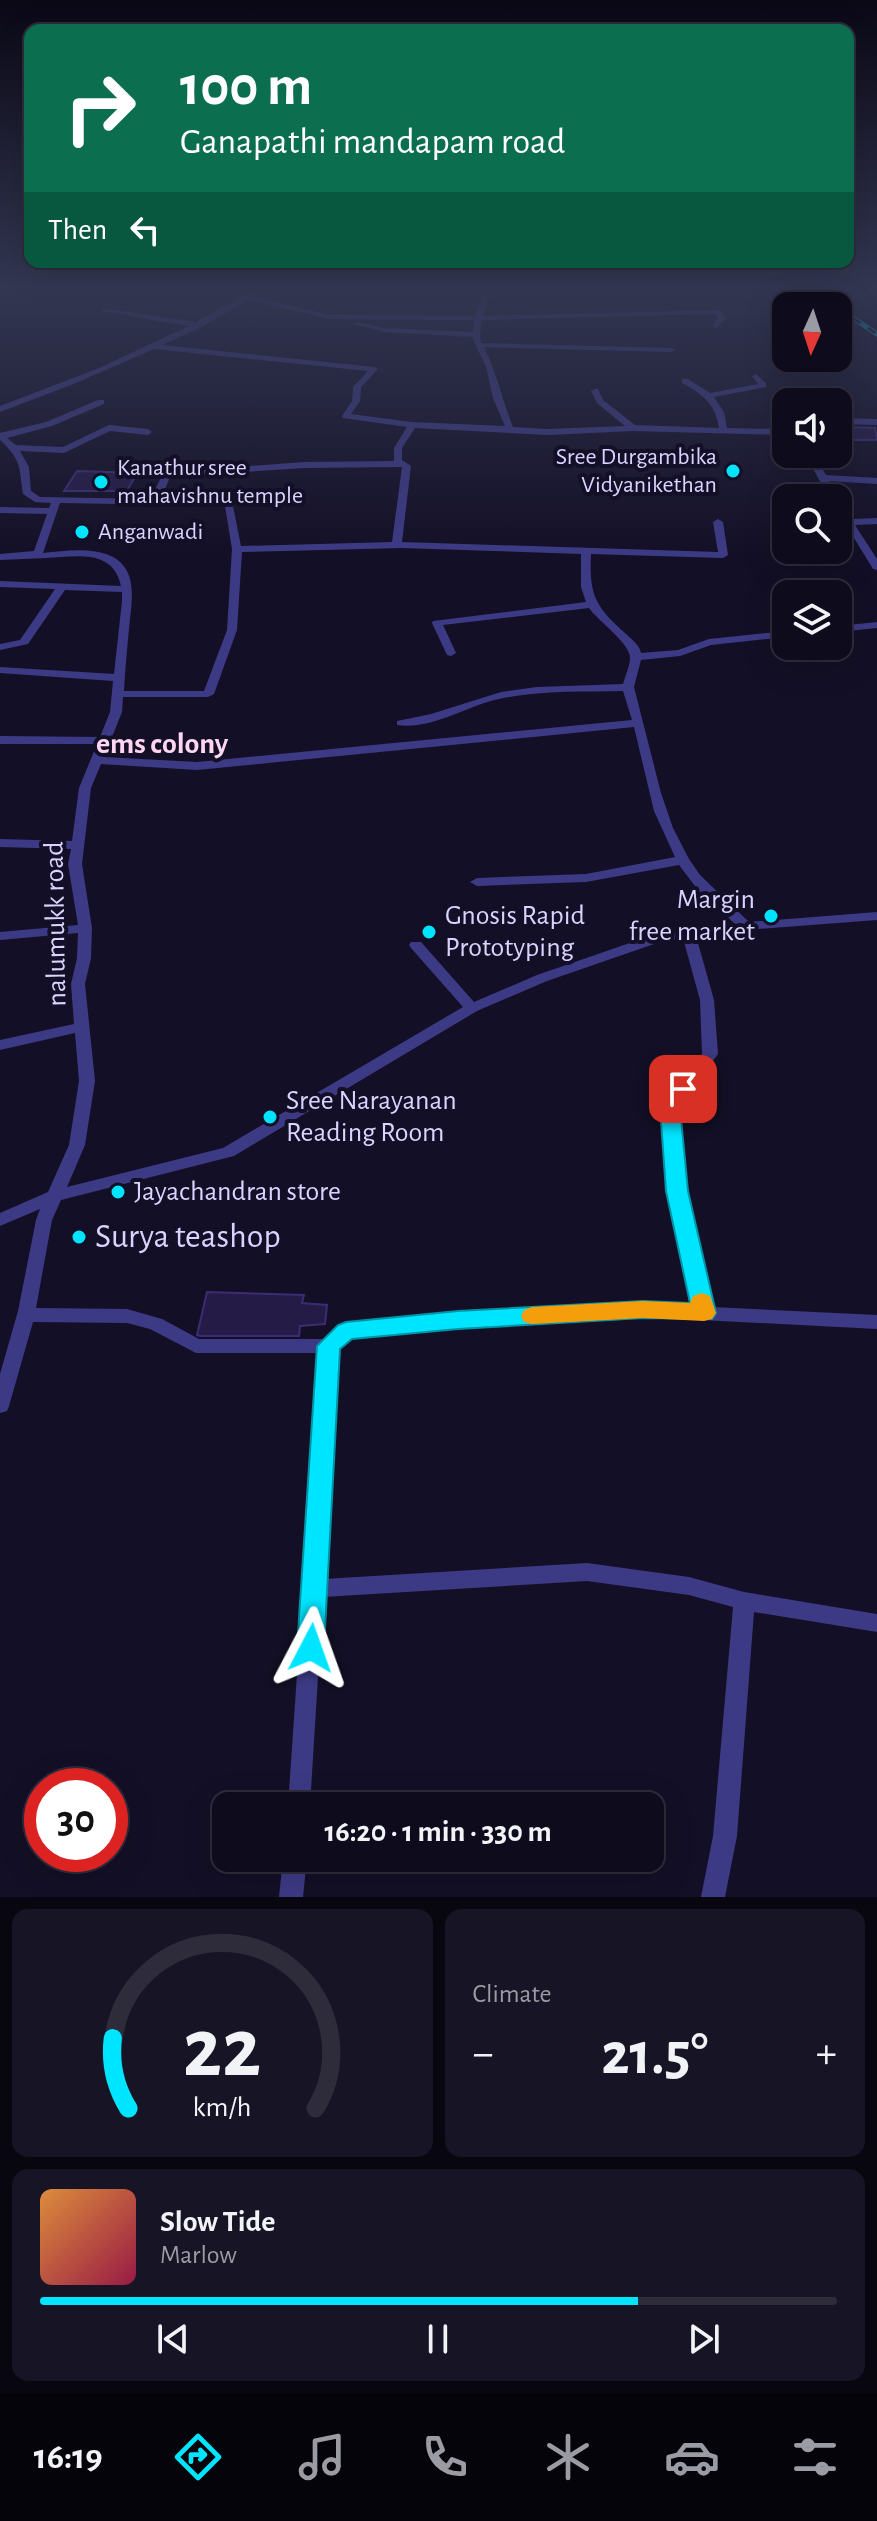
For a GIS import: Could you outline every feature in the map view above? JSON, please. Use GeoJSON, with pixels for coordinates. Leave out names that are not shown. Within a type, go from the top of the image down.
{"type":"FeatureCollection","features":[{"type":"Feature","properties":{"kind":"street"},"geometry":{"type":"LineString","coordinates":[[0,409],[90,377]]}},
{"type":"Feature","properties":{"kind":"street"},"geometry":{"type":"LineString","coordinates":[[367,377],[357,387],[356,401],[346,416],[412,425],[548,432],[633,428],[772,431]]}},
{"type":"Feature","properties":{"kind":"street"},"geometry":{"type":"LineString","coordinates":[[492,377],[510,429]]}},
{"type":"Feature","properties":{"kind":"street"},"geometry":{"type":"LineString","coordinates":[[712,395],[763,385],[756,377]]}},
{"type":"Feature","properties":{"kind":"street"},"geometry":{"type":"LineString","coordinates":[[685,381],[712,395],[722,417],[723,429]]}},
{"type":"Feature","properties":{"kind":"street"},"geometry":{"type":"LineString","coordinates":[[595,391],[600,401],[633,428]]}},
{"type":"Feature","properties":{"kind":"street"},"geometry":{"type":"LineString","coordinates":[[0,437],[49,424],[101,402]]}},
{"type":"Feature","properties":{"kind":"street"},"geometry":{"type":"LineString","coordinates":[[852,421],[877,422]]}},
{"type":"Feature","properties":{"kind":"street"},"geometry":{"type":"LineString","coordinates":[[397,545],[407,466],[398,461],[398,448],[412,425]]}},
{"type":"Feature","properties":{"kind":"street"},"geometry":{"type":"LineString","coordinates":[[16,448],[64,450],[109,428],[148,432]]}},
{"type":"Feature","properties":{"kind":"street"},"geometry":{"type":"LineString","coordinates":[[0,437],[16,448],[29,476],[26,492],[54,506]]}},
{"type":"Feature","properties":{"kind":"street"},"geometry":{"type":"LineString","coordinates":[[155,501],[167,475],[304,465],[403,464]]}},
{"type":"Feature","properties":{"kind":"street"},"geometry":{"type":"LineString","coordinates":[[817,468],[826,484]]}},
{"type":"Feature","properties":{"kind":"street"},"geometry":{"type":"LineString","coordinates":[[822,478],[877,481]]}},
{"type":"Feature","properties":{"kind":"street"},"geometry":{"type":"LineString","coordinates":[[0,510],[155,501],[229,503],[237,549],[232,630],[208,694],[119,694]]}},
{"type":"Feature","properties":{"kind":"street"},"geometry":{"type":"LineString","coordinates":[[37,554],[54,506]]}},
{"type":"Feature","properties":{"kind":"street"},"geometry":{"type":"LineString","coordinates":[[852,522],[877,521]]}},
{"type":"Feature","properties":{"kind":"street"},"geometry":{"type":"LineString","coordinates":[[237,549],[397,545],[575,548],[586,553],[723,555],[718,522]]}},
{"type":"Feature","properties":{"kind":"street"},"geometry":{"type":"LineString","coordinates":[[852,530],[874,557],[877,567]]}},
{"type":"Feature","properties":{"kind":"street"},"geometry":{"type":"LineString","coordinates":[[586,553],[584,575],[588,605],[634,647],[636,657],[628,687],[665,822],[682,860],[708,893],[746,926]]}},
{"type":"Feature","properties":{"kind":"street"},"geometry":{"type":"LineString","coordinates":[[0,557],[101,554],[114,559],[126,575],[127,589],[0,584]]}},
{"type":"Feature","properties":{"kind":"street"},"geometry":{"type":"LineString","coordinates":[[0,647],[24,642],[62,586]]}},
{"type":"Feature","properties":{"kind":"street","name":"nalumukk road"},"geometry":{"type":"LineString","coordinates":[[0,1406],[26,1315],[44,1220],[77,1145],[87,1081],[78,984],[84,958],[85,928],[75,864],[85,788],[105,741],[119,694],[124,620],[128,608],[127,589]]}},
{"type":"Feature","properties":{"kind":"street"},"geometry":{"type":"LineString","coordinates":[[451,653],[437,623],[588,605]]}},
{"type":"Feature","properties":{"kind":"street"},"geometry":{"type":"LineString","coordinates":[[852,628],[877,625]]}},
{"type":"Feature","properties":{"kind":"street"},"geometry":{"type":"LineString","coordinates":[[636,657],[680,653],[709,642],[772,635]]}},
{"type":"Feature","properties":{"kind":"street"},"geometry":{"type":"LineString","coordinates":[[0,670],[120,678]]}},
{"type":"Feature","properties":{"kind":"street"},"geometry":{"type":"LineString","coordinates":[[401,723],[436,719],[486,699],[559,690],[628,687]]}},
{"type":"Feature","properties":{"kind":"street"},"geometry":{"type":"LineString","coordinates":[[96,760],[197,766],[639,723]]}},
{"type":"Feature","properties":{"kind":"street"},"geometry":{"type":"LineString","coordinates":[[0,740],[105,741]]}},
{"type":"Feature","properties":{"kind":"street"},"geometry":{"type":"LineString","coordinates":[[0,843],[77,845]]}},
{"type":"Feature","properties":{"kind":"street"},"geometry":{"type":"LineString","coordinates":[[477,882],[586,878],[682,860]]}},
{"type":"Feature","properties":{"kind":"street"},"geometry":{"type":"LineString","coordinates":[[0,1220],[57,1195],[228,1152],[472,1008],[542,978],[658,938],[746,926],[877,916]]}},
{"type":"Feature","properties":{"kind":"street"},"geometry":{"type":"LineString","coordinates":[[0,936],[85,928]]}},
{"type":"Feature","properties":{"kind":"street"},"geometry":{"type":"LineString","coordinates":[[688,933],[705,990],[710,1054],[670,1107],[677,1191],[704,1313]]}},
{"type":"Feature","properties":{"kind":"street"},"geometry":{"type":"LineString","coordinates":[[416,945],[472,1008]]}},
{"type":"Feature","properties":{"kind":"street"},"geometry":{"type":"LineString","coordinates":[[0,1045],[82,1027]]}},
{"type":"Feature","properties":{"kind":"street"},"geometry":{"type":"LineString","coordinates":[[26,1315],[127,1316],[156,1324],[196,1346],[329,1346],[346,1331],[458,1320],[643,1310],[877,1322]]}},
{"type":"Feature","properties":{"kind":"street"},"geometry":{"type":"LineString","coordinates":[[300,1792],[329,1346]]}},
{"type":"Feature","properties":{"kind":"street"},"geometry":{"type":"LineString","coordinates":[[315,1589],[587,1572],[689,1586],[744,1601],[877,1623]]}},
{"type":"Feature","properties":{"kind":"street"},"geometry":{"type":"LineString","coordinates":[[713,1897],[725,1836],[744,1601]]}},
{"type":"Feature","properties":{"kind":"street"},"geometry":{"type":"LineString","coordinates":[[291,1897],[294,1872]]}},
{"type":"Feature","properties":{"kind":"building"},"geometry":{"type":"Polygon","coordinates":[[[852,427],[875,428],[877,440],[852,440],[852,427]]]}},
{"type":"Feature","properties":{"kind":"building","name":"Kanathur sree mahavishnu temple"},"geometry":{"type":"Polygon","coordinates":[[[77,471],[137,473],[127,491],[64,491],[77,471]]]}},
{"type":"Feature","properties":{"kind":"building"},"geometry":{"type":"Polygon","coordinates":[[[207,1292],[304,1295],[302,1303],[327,1305],[325,1324],[300,1326],[299,1336],[200,1336],[197,1335],[207,1292]]]}},
{"type":"Feature","properties":{"kind":"slow traffic"},"geometry":{"type":"LineString","coordinates":[[532,1316],[643,1310],[704,1313],[702,1302]]}},
{"type":"Feature","properties":{"kind":"place","name":"Sree Durgambika Vidyanikethan"},"geometry":{"type":"Point","coordinates":[733,471]}},
{"type":"Feature","properties":{"kind":"place","name":"Kanathur sree mahavishnu temple"},"geometry":{"type":"Point","coordinates":[101,482]}},
{"type":"Feature","properties":{"kind":"place","name":"Anganwadi"},"geometry":{"type":"Point","coordinates":[82,532]}},
{"type":"Feature","properties":{"kind":"place","name":"Margin free market"},"geometry":{"type":"Point","coordinates":[771,916]}},
{"type":"Feature","properties":{"kind":"place","name":"Gnosis Rapid Prototyping"},"geometry":{"type":"Point","coordinates":[429,932]}},
{"type":"Feature","properties":{"kind":"place","name":"Sree Narayanan Reading Room"},"geometry":{"type":"Point","coordinates":[270,1117]}},
{"type":"Feature","properties":{"kind":"place","name":"Jayachandran store"},"geometry":{"type":"Point","coordinates":[118,1192]}},
{"type":"Feature","properties":{"kind":"place","name":"Surya teashop"},"geometry":{"type":"Point","coordinates":[79,1237]}},
{"type":"Feature","properties":{"kind":"district","name":"ems colony"},"geometry":{"type":"Point","coordinates":[162,744]}},
{"type":"Feature","properties":{"kind":"route"},"geometry":{"type":"LineString","coordinates":[[311,1648],[329,1346],[346,1331],[458,1320],[643,1310],[704,1313],[677,1191],[670,1107],[683,1089]]}}]}
